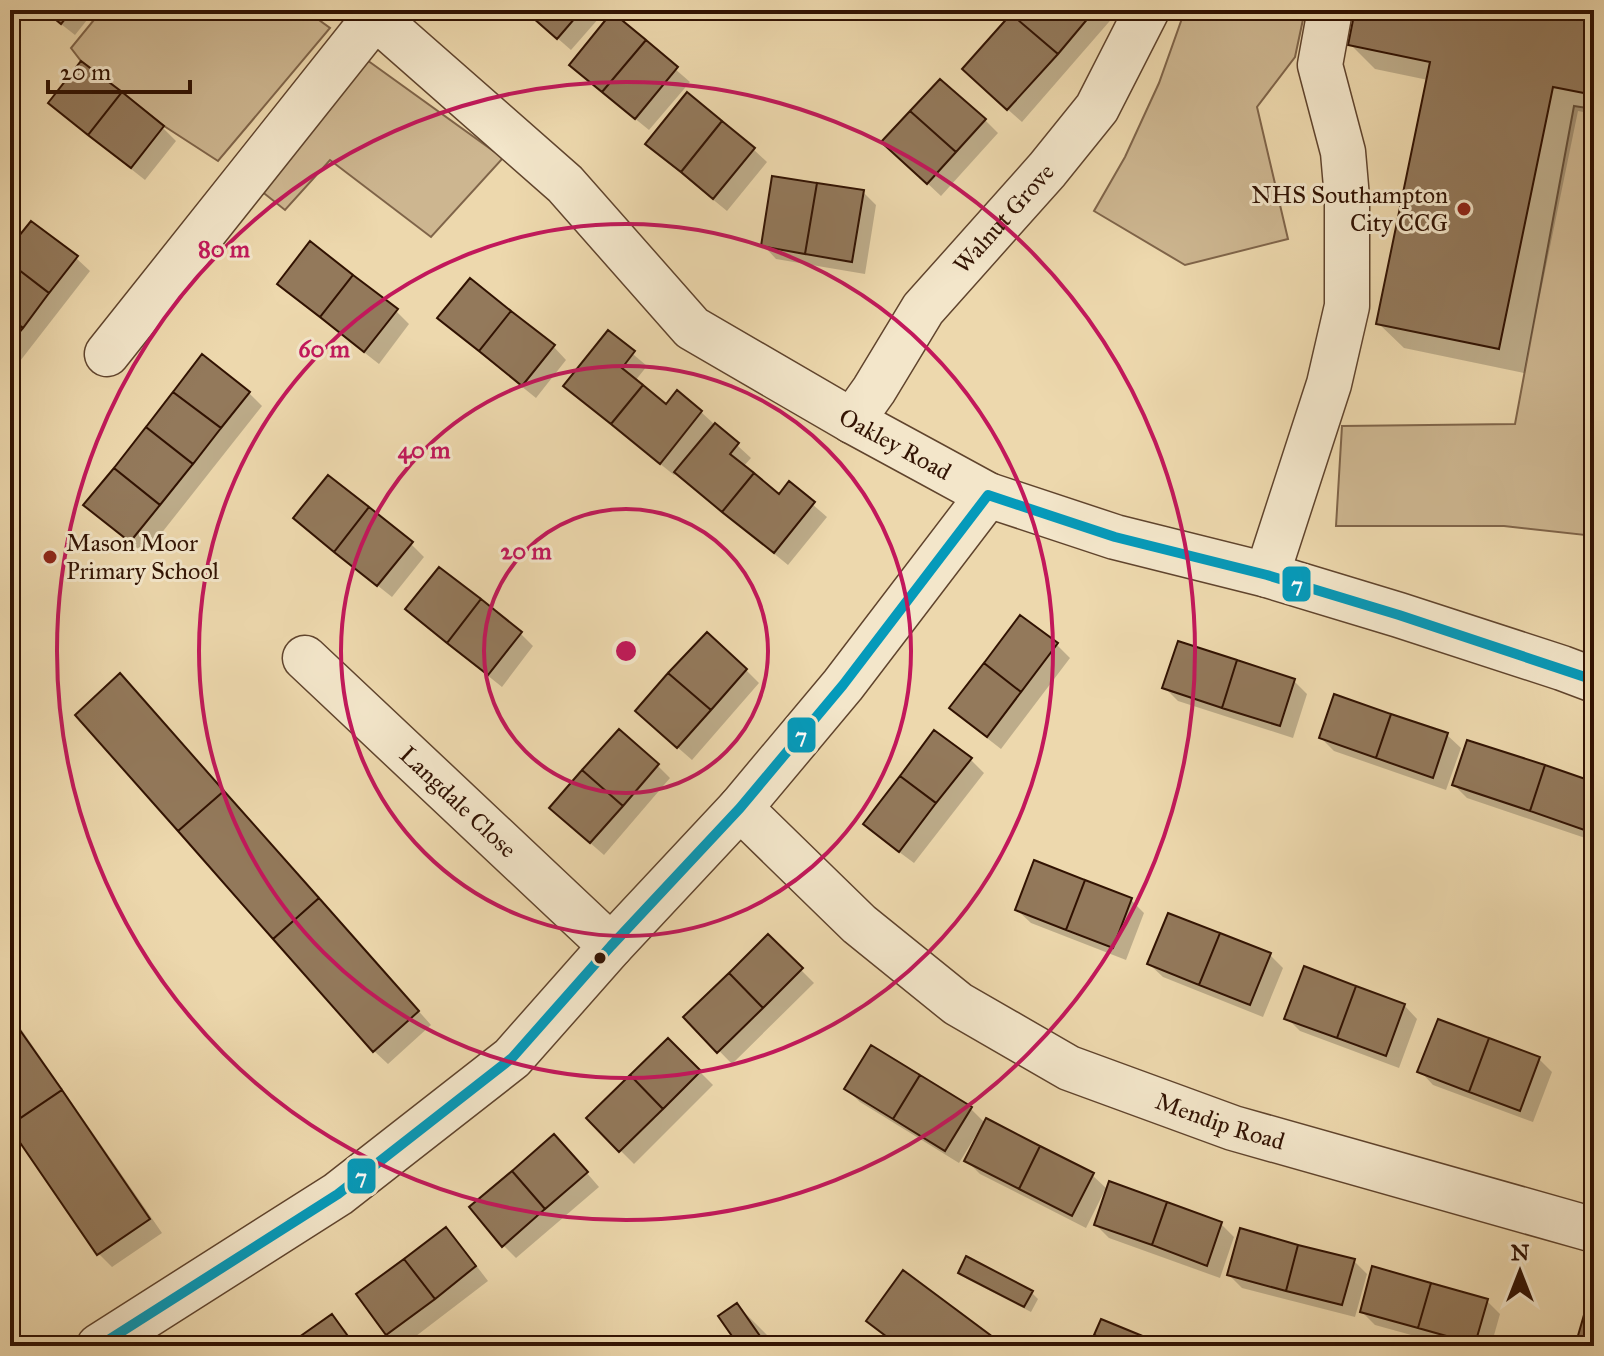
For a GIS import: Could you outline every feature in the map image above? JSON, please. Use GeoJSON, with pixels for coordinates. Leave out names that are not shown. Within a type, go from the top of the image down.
{"type":"FeatureCollection","features":[{"type":"Feature","properties":{"kind":"street","name":"Walnut Grove"},"geometry":{"type":"LineString","coordinates":[[852,421],[923,309],[1047,170],[1097,108],[1147,10]]}},
{"type":"Feature","properties":{"kind":"street"},"geometry":{"type":"LineString","coordinates":[[1267,575],[1329,384],[1347,306],[1347,198],[1343,152],[1320,65],[1330,10]]}},
{"type":"Feature","properties":{"kind":"street","name":"Oakley Road"},"geometry":{"type":"LineString","coordinates":[[370,14],[565,184],[692,328],[852,421],[988,495],[1115,537],[1267,575],[1594,680]]}},
{"type":"Feature","properties":{"kind":"street"},"geometry":{"type":"LineString","coordinates":[[107,354],[370,14]]}},
{"type":"Feature","properties":{"kind":"street"},"geometry":{"type":"LineString","coordinates":[[99,1346],[338,1194],[512,1058],[740,808],[843,685],[988,495]]}},
{"type":"Feature","properties":{"kind":"street","name":"Langdale Close"},"geometry":{"type":"LineString","coordinates":[[305,658],[611,946]]}},
{"type":"Feature","properties":{"kind":"street","name":"Mendip Road"},"geometry":{"type":"LineString","coordinates":[[740,808],[859,924],[958,1004],[1069,1068],[1233,1128],[1594,1230]]}},
{"type":"Feature","properties":{"kind":"shaded area"},"geometry":{"type":"Polygon","coordinates":[[[102,10],[305,10],[330,28],[218,161],[164,126],[81,61],[71,48],[102,10]]]}},
{"type":"Feature","properties":{"kind":"shaded area"},"geometry":{"type":"Polygon","coordinates":[[[1185,10],[1305,10],[1295,57],[1257,107],[1288,239],[1185,265],[1094,211],[1125,157],[1159,83],[1185,10]]]}},
{"type":"Feature","properties":{"kind":"shaded area"},"geometry":{"type":"Polygon","coordinates":[[[360,55],[503,158],[431,237],[330,160],[285,210],[255,186],[360,55]]]}},
{"type":"Feature","properties":{"kind":"shaded area"},"geometry":{"type":"Polygon","coordinates":[[[1574,106],[1594,109],[1594,536],[1504,526],[1336,526],[1342,426],[1515,424],[1574,106]]]}},
{"type":"Feature","properties":{"kind":"building"},"geometry":{"type":"Polygon","coordinates":[[[44,10],[72,10],[61,24],[44,10]]]}},
{"type":"Feature","properties":{"kind":"building"},"geometry":{"type":"Polygon","coordinates":[[[524,10],[582,10],[557,39],[524,10]]]}},
{"type":"Feature","properties":{"kind":"building"},"geometry":{"type":"Polygon","coordinates":[[[1014,10],[1095,10],[1058,54],[1011,14],[1014,10]]]}},
{"type":"Feature","properties":{"kind":"building","name":"NHS Southampton City CCG"},"geometry":{"type":"Polygon","coordinates":[[[1355,10],[1594,10],[1594,95],[1553,87],[1499,349],[1376,324],[1430,62],[1348,45],[1355,10]]]}},
{"type":"Feature","properties":{"kind":"building"},"geometry":{"type":"Polygon","coordinates":[[[612,12],[646,40],[602,92],[569,65],[612,12]]]}},
{"type":"Feature","properties":{"kind":"building"},"geometry":{"type":"Polygon","coordinates":[[[1011,14],[1058,54],[1007,110],[962,69],[1011,14]]]}},
{"type":"Feature","properties":{"kind":"building"},"geometry":{"type":"Polygon","coordinates":[[[646,40],[678,67],[635,119],[602,92],[646,40]]]}},
{"type":"Feature","properties":{"kind":"building"},"geometry":{"type":"Polygon","coordinates":[[[81,61],[122,92],[88,135],[48,103],[81,61]]]}},
{"type":"Feature","properties":{"kind":"building"},"geometry":{"type":"Polygon","coordinates":[[[940,79],[986,119],[956,152],[910,111],[940,79]]]}},
{"type":"Feature","properties":{"kind":"building"},"geometry":{"type":"Polygon","coordinates":[[[122,92],[164,126],[131,168],[88,135],[122,92]]]}},
{"type":"Feature","properties":{"kind":"building"},"geometry":{"type":"Polygon","coordinates":[[[687,92],[722,121],[681,172],[645,144],[687,92]]]}},
{"type":"Feature","properties":{"kind":"building"},"geometry":{"type":"Polygon","coordinates":[[[910,111],[956,152],[927,184],[881,142],[910,111]]]}},
{"type":"Feature","properties":{"kind":"building"},"geometry":{"type":"Polygon","coordinates":[[[722,121],[755,148],[713,199],[681,172],[722,121]]]}},
{"type":"Feature","properties":{"kind":"building"},"geometry":{"type":"Polygon","coordinates":[[[772,176],[817,183],[805,254],[761,246],[772,176]]]}},
{"type":"Feature","properties":{"kind":"building"},"geometry":{"type":"Polygon","coordinates":[[[817,183],[864,190],[852,262],[805,254],[817,183]]]}},
{"type":"Feature","properties":{"kind":"building"},"geometry":{"type":"Polygon","coordinates":[[[31,221],[78,256],[49,293],[10,263],[10,247],[31,221]]]}},
{"type":"Feature","properties":{"kind":"building"},"geometry":{"type":"Polygon","coordinates":[[[310,241],[353,275],[320,317],[277,284],[310,241]]]}},
{"type":"Feature","properties":{"kind":"building"},"geometry":{"type":"Polygon","coordinates":[[[10,263],[49,293],[23,328],[10,318],[10,263]]]}},
{"type":"Feature","properties":{"kind":"building"},"geometry":{"type":"Polygon","coordinates":[[[353,275],[398,309],[364,352],[320,317],[353,275]]]}},
{"type":"Feature","properties":{"kind":"building"},"geometry":{"type":"Polygon","coordinates":[[[470,278],[511,311],[479,351],[437,318],[470,278]]]}},
{"type":"Feature","properties":{"kind":"building"},"geometry":{"type":"Polygon","coordinates":[[[511,311],[555,345],[522,386],[479,351],[511,311]]]}},
{"type":"Feature","properties":{"kind":"building"},"geometry":{"type":"Polygon","coordinates":[[[10,318],[23,328],[10,344],[10,318]]]}},
{"type":"Feature","properties":{"kind":"building"},"geometry":{"type":"Polygon","coordinates":[[[608,330],[635,351],[622,368],[643,385],[611,424],[563,386],[608,330]]]}},
{"type":"Feature","properties":{"kind":"building"},"geometry":{"type":"Polygon","coordinates":[[[202,354],[250,392],[221,428],[173,392],[202,354]]]}},
{"type":"Feature","properties":{"kind":"building"},"geometry":{"type":"Polygon","coordinates":[[[643,385],[666,404],[677,390],[702,411],[660,464],[611,424],[643,385]]]}},
{"type":"Feature","properties":{"kind":"building"},"geometry":{"type":"Polygon","coordinates":[[[173,392],[221,428],[193,464],[146,427],[173,392]]]}},
{"type":"Feature","properties":{"kind":"building"},"geometry":{"type":"Polygon","coordinates":[[[715,423],[739,443],[730,454],[754,473],[722,512],[674,472],[715,423]]]}},
{"type":"Feature","properties":{"kind":"building"},"geometry":{"type":"Polygon","coordinates":[[[146,427],[193,464],[160,505],[114,468],[146,427]]]}},
{"type":"Feature","properties":{"kind":"building"},"geometry":{"type":"Polygon","coordinates":[[[114,468],[160,505],[130,542],[83,505],[114,468]]]}},
{"type":"Feature","properties":{"kind":"building"},"geometry":{"type":"Polygon","coordinates":[[[754,473],[779,494],[789,481],[815,502],[774,553],[722,512],[754,473]]]}},
{"type":"Feature","properties":{"kind":"building"},"geometry":{"type":"Polygon","coordinates":[[[328,475],[369,507],[334,552],[293,518],[328,475]]]}},
{"type":"Feature","properties":{"kind":"building"},"geometry":{"type":"Polygon","coordinates":[[[369,507],[413,542],[377,586],[334,552],[369,507]]]}},
{"type":"Feature","properties":{"kind":"building"},"geometry":{"type":"Polygon","coordinates":[[[439,567],[481,599],[447,643],[405,609],[439,567]]]}},
{"type":"Feature","properties":{"kind":"building"},"geometry":{"type":"Polygon","coordinates":[[[481,599],[522,632],[488,675],[447,643],[481,599]]]}},
{"type":"Feature","properties":{"kind":"building"},"geometry":{"type":"Polygon","coordinates":[[[1020,615],[1058,643],[1021,692],[984,663],[1020,615]]]}},
{"type":"Feature","properties":{"kind":"building"},"geometry":{"type":"Polygon","coordinates":[[[707,632],[747,669],[711,710],[668,673],[707,632]]]}},
{"type":"Feature","properties":{"kind":"building"},"geometry":{"type":"Polygon","coordinates":[[[1178,641],[1237,660],[1222,708],[1162,688],[1178,641]]]}},
{"type":"Feature","properties":{"kind":"building"},"geometry":{"type":"Polygon","coordinates":[[[1237,660],[1295,679],[1280,726],[1222,708],[1237,660]]]}},
{"type":"Feature","properties":{"kind":"building"},"geometry":{"type":"Polygon","coordinates":[[[984,663],[1021,692],[987,737],[949,708],[984,663]]]}},
{"type":"Feature","properties":{"kind":"building"},"geometry":{"type":"Polygon","coordinates":[[[120,673],[224,791],[178,831],[75,715],[120,673]]]}},
{"type":"Feature","properties":{"kind":"building"},"geometry":{"type":"Polygon","coordinates":[[[668,673],[711,710],[677,748],[635,711],[668,673]]]}},
{"type":"Feature","properties":{"kind":"building"},"geometry":{"type":"Polygon","coordinates":[[[1334,694],[1391,714],[1376,758],[1319,738],[1334,694]]]}},
{"type":"Feature","properties":{"kind":"building"},"geometry":{"type":"Polygon","coordinates":[[[1391,714],[1448,733],[1433,778],[1376,758],[1391,714]]]}},
{"type":"Feature","properties":{"kind":"building"},"geometry":{"type":"Polygon","coordinates":[[[619,729],[659,764],[623,806],[582,770],[619,729]]]}},
{"type":"Feature","properties":{"kind":"building"},"geometry":{"type":"Polygon","coordinates":[[[934,730],[972,758],[936,803],[900,776],[934,730]]]}},
{"type":"Feature","properties":{"kind":"building"},"geometry":{"type":"Polygon","coordinates":[[[1467,740],[1545,765],[1530,811],[1452,785],[1467,740]]]}},
{"type":"Feature","properties":{"kind":"building"},"geometry":{"type":"Polygon","coordinates":[[[1545,765],[1594,782],[1594,830],[1590,832],[1530,811],[1545,765]]]}},
{"type":"Feature","properties":{"kind":"building"},"geometry":{"type":"Polygon","coordinates":[[[582,770],[623,806],[590,843],[549,808],[582,770]]]}},
{"type":"Feature","properties":{"kind":"building"},"geometry":{"type":"Polygon","coordinates":[[[900,776],[936,803],[899,852],[863,824],[900,776]]]}},
{"type":"Feature","properties":{"kind":"building"},"geometry":{"type":"Polygon","coordinates":[[[224,791],[319,898],[273,939],[178,831],[224,791]]]}},
{"type":"Feature","properties":{"kind":"building"},"geometry":{"type":"Polygon","coordinates":[[[1034,860],[1085,880],[1066,930],[1015,910],[1034,860]]]}},
{"type":"Feature","properties":{"kind":"building"},"geometry":{"type":"Polygon","coordinates":[[[1085,880],[1132,898],[1113,948],[1066,930],[1085,880]]]}},
{"type":"Feature","properties":{"kind":"building"},"geometry":{"type":"Polygon","coordinates":[[[319,898],[419,1011],[373,1052],[273,939],[319,898]]]}},
{"type":"Feature","properties":{"kind":"building"},"geometry":{"type":"Polygon","coordinates":[[[1168,913],[1220,933],[1199,985],[1147,964],[1168,913]]]}},
{"type":"Feature","properties":{"kind":"building"},"geometry":{"type":"Polygon","coordinates":[[[1220,933],[1271,953],[1250,1005],[1199,985],[1220,933]]]}},
{"type":"Feature","properties":{"kind":"building"},"geometry":{"type":"Polygon","coordinates":[[[768,934],[803,968],[763,1008],[729,973],[768,934]]]}},
{"type":"Feature","properties":{"kind":"building"},"geometry":{"type":"Polygon","coordinates":[[[1304,966],[1356,986],[1337,1038],[1284,1019],[1304,966]]]}},
{"type":"Feature","properties":{"kind":"building"},"geometry":{"type":"Polygon","coordinates":[[[729,973],[763,1008],[717,1053],[683,1017],[729,973]]]}},
{"type":"Feature","properties":{"kind":"building"},"geometry":{"type":"Polygon","coordinates":[[[1356,986],[1405,1004],[1386,1056],[1337,1038],[1356,986]]]}},
{"type":"Feature","properties":{"kind":"building"},"geometry":{"type":"Polygon","coordinates":[[[10,1016],[62,1090],[10,1125],[10,1016]]]}},
{"type":"Feature","properties":{"kind":"building"},"geometry":{"type":"Polygon","coordinates":[[[1438,1019],[1489,1038],[1469,1092],[1417,1072],[1438,1019]]]}},
{"type":"Feature","properties":{"kind":"building"},"geometry":{"type":"Polygon","coordinates":[[[668,1038],[701,1071],[663,1109],[630,1075],[668,1038]]]}},
{"type":"Feature","properties":{"kind":"building"},"geometry":{"type":"Polygon","coordinates":[[[1489,1038],[1540,1057],[1520,1111],[1469,1092],[1489,1038]]]}},
{"type":"Feature","properties":{"kind":"building"},"geometry":{"type":"Polygon","coordinates":[[[871,1045],[920,1075],[893,1119],[844,1089],[871,1045]]]}},
{"type":"Feature","properties":{"kind":"building"},"geometry":{"type":"Polygon","coordinates":[[[630,1075],[663,1109],[619,1152],[586,1118],[630,1075]]]}},
{"type":"Feature","properties":{"kind":"building"},"geometry":{"type":"Polygon","coordinates":[[[920,1075],[972,1107],[945,1151],[893,1119],[920,1075]]]}},
{"type":"Feature","properties":{"kind":"building"},"geometry":{"type":"Polygon","coordinates":[[[62,1090],[150,1219],[97,1255],[10,1128],[10,1125],[62,1090]]]}},
{"type":"Feature","properties":{"kind":"building"},"geometry":{"type":"Polygon","coordinates":[[[986,1118],[1040,1146],[1019,1189],[964,1161],[986,1118]]]}},
{"type":"Feature","properties":{"kind":"building"},"geometry":{"type":"Polygon","coordinates":[[[554,1134],[588,1172],[545,1209],[512,1171],[554,1134]]]}},
{"type":"Feature","properties":{"kind":"building"},"geometry":{"type":"Polygon","coordinates":[[[1040,1146],[1094,1173],[1072,1216],[1019,1189],[1040,1146]]]}},
{"type":"Feature","properties":{"kind":"building"},"geometry":{"type":"Polygon","coordinates":[[[512,1171],[545,1209],[502,1247],[469,1207],[512,1171]]]}},
{"type":"Feature","properties":{"kind":"building"},"geometry":{"type":"Polygon","coordinates":[[[1109,1181],[1167,1202],[1152,1245],[1094,1225],[1109,1181]]]}},
{"type":"Feature","properties":{"kind":"building"},"geometry":{"type":"Polygon","coordinates":[[[1167,1202],[1222,1222],[1207,1266],[1152,1245],[1167,1202]]]}},
{"type":"Feature","properties":{"kind":"building"},"geometry":{"type":"Polygon","coordinates":[[[446,1227],[476,1266],[435,1299],[404,1259],[446,1227]]]}},
{"type":"Feature","properties":{"kind":"building"},"geometry":{"type":"Polygon","coordinates":[[[1240,1228],[1298,1245],[1286,1291],[1227,1275],[1240,1228]]]}},
{"type":"Feature","properties":{"kind":"building"},"geometry":{"type":"Polygon","coordinates":[[[1298,1245],[1355,1259],[1342,1305],[1286,1291],[1298,1245]]]}},
{"type":"Feature","properties":{"kind":"building"},"geometry":{"type":"Polygon","coordinates":[[[966,1256],[1033,1291],[1024,1307],[958,1273],[966,1256]]]}},
{"type":"Feature","properties":{"kind":"building"},"geometry":{"type":"Polygon","coordinates":[[[404,1259],[435,1299],[386,1335],[356,1294],[404,1259]]]}},
{"type":"Feature","properties":{"kind":"building"},"geometry":{"type":"Polygon","coordinates":[[[1372,1266],[1431,1283],[1418,1328],[1360,1312],[1372,1266]]]}},
{"type":"Feature","properties":{"kind":"building"},"geometry":{"type":"Polygon","coordinates":[[[903,1270],[1005,1346],[899,1346],[866,1321],[903,1270]]]}},
{"type":"Feature","properties":{"kind":"building"},"geometry":{"type":"Polygon","coordinates":[[[1431,1283],[1488,1299],[1475,1344],[1418,1328],[1431,1283]]]}},
{"type":"Feature","properties":{"kind":"building"},"geometry":{"type":"Polygon","coordinates":[[[737,1303],[767,1346],[725,1346],[734,1339],[718,1316],[737,1303]]]}},
{"type":"Feature","properties":{"kind":"building"},"geometry":{"type":"Polygon","coordinates":[[[1586,1308],[1594,1310],[1594,1346],[1575,1346],[1586,1308]]]}},
{"type":"Feature","properties":{"kind":"building"},"geometry":{"type":"Polygon","coordinates":[[[332,1314],[355,1346],[294,1346],[292,1342],[332,1314]]]}},
{"type":"Feature","properties":{"kind":"building"},"geometry":{"type":"Polygon","coordinates":[[[1101,1319],[1167,1346],[1120,1346],[1094,1335],[1101,1319]]]}},
{"type":"Feature","properties":{"kind":"transit line","name":"7"},"geometry":{"type":"LineString","coordinates":[[99,1346],[338,1194],[512,1058],[740,808],[843,685],[988,495],[1115,537],[1267,575],[1399,615],[1594,680]]}},
{"type":"Feature","properties":{"kind":"place","name":"NHS Southampton City CCG"},"geometry":{"type":"Point","coordinates":[1464,209]}},
{"type":"Feature","properties":{"kind":"place","name":"Mason Moor Primary School"},"geometry":{"type":"Point","coordinates":[50,557]}}]}
